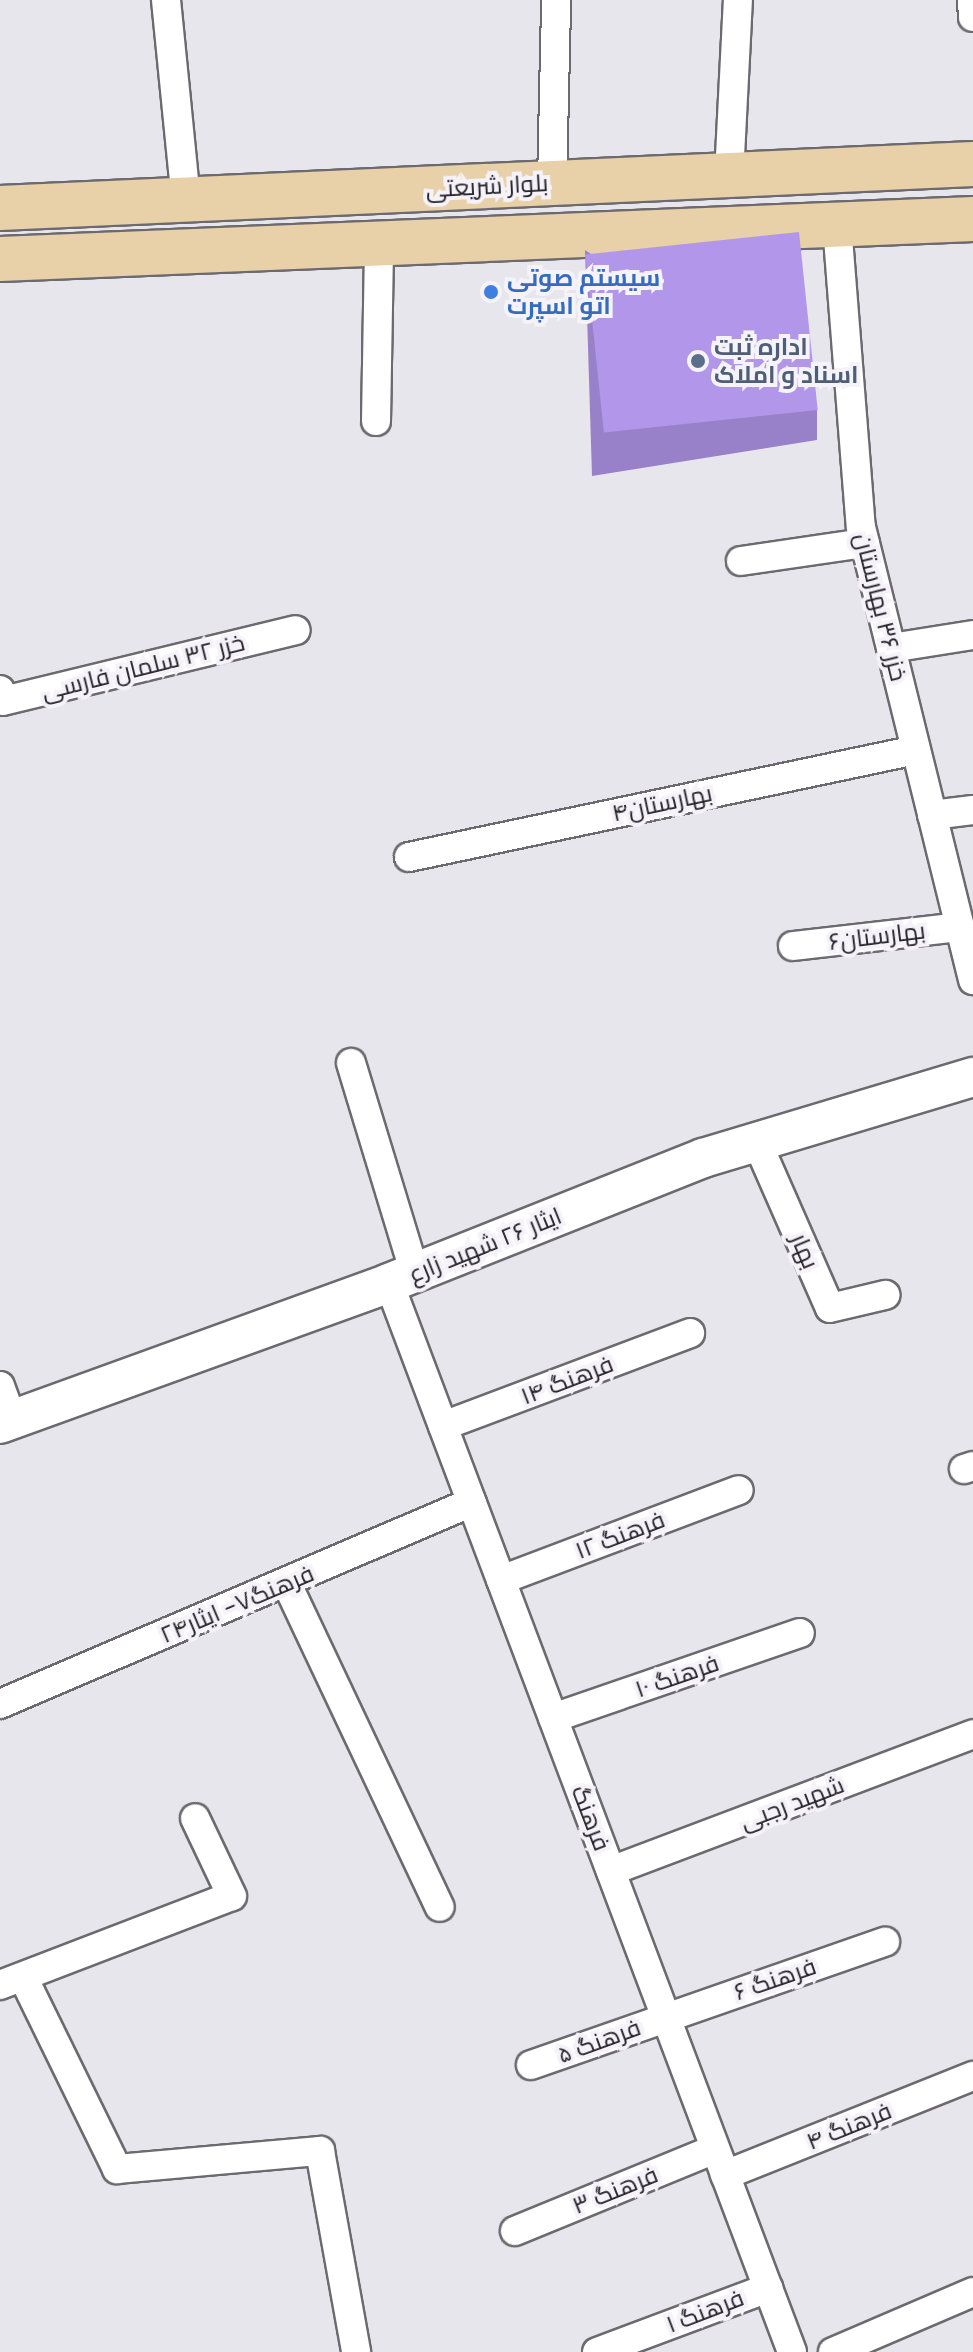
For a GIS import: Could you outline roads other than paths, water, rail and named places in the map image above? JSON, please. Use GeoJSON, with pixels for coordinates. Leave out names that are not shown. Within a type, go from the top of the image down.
{"type":"FeatureCollection","features":[{"type":"Feature","properties":{"kind":"main road","name":"بلوار شریعتی"},"geometry":{"type":"LineString","coordinates":[[0,208],[973,164]]}},
{"type":"Feature","properties":{"kind":"main road"},"geometry":{"type":"LineString","coordinates":[[94,204],[94,256]]}},
{"type":"Feature","properties":{"kind":"main road"},"geometry":{"type":"LineString","coordinates":[[0,259],[973,219]]}},
{"type":"Feature","properties":{"kind":"street"},"geometry":{"type":"LineString","coordinates":[[166,0],[186,200]]}},
{"type":"Feature","properties":{"kind":"street"},"geometry":{"type":"LineString","coordinates":[[552,183],[556,0]]}},
{"type":"Feature","properties":{"kind":"street"},"geometry":{"type":"LineString","coordinates":[[729,176],[738,0]]}},
{"type":"Feature","properties":{"kind":"street"},"geometry":{"type":"LineString","coordinates":[[972,0],[973,17]]}},
{"type":"Feature","properties":{"kind":"street","name":"خزر ۳۶ بهارستان"},"geometry":{"type":"LineString","coordinates":[[837,225],[865,543],[973,980]]}},
{"type":"Feature","properties":{"kind":"street"},"geometry":{"type":"LineString","coordinates":[[376,421],[379,244]]}},
{"type":"Feature","properties":{"kind":"street"},"geometry":{"type":"LineString","coordinates":[[741,561],[865,543]]}},
{"type":"Feature","properties":{"kind":"street","name":"خزر ۳۲ سلمان فارسی"},"geometry":{"type":"LineString","coordinates":[[0,690],[3,701],[296,630]]}},
{"type":"Feature","properties":{"kind":"street"},"geometry":{"type":"LineString","coordinates":[[891,648],[973,635]]}},
{"type":"Feature","properties":{"kind":"street","name":"بهارستان۴"},"geometry":{"type":"LineString","coordinates":[[409,857],[916,750]]}},
{"type":"Feature","properties":{"kind":"street"},"geometry":{"type":"LineString","coordinates":[[932,815],[973,810]]}},
{"type":"Feature","properties":{"kind":"street","name":"بهارستان۶"},"geometry":{"type":"LineString","coordinates":[[793,946],[960,927]]}},
{"type":"Feature","properties":{"kind":"street","name":"فرهنگ"},"geometry":{"type":"LineString","coordinates":[[351,1063],[402,1278],[443,1426],[792,2352]]}},
{"type":"Feature","properties":{"kind":"street","name":"ایثار ۲۶ شهید زارع"},"geometry":{"type":"LineString","coordinates":[[4,1410],[402,1278],[703,1158],[973,1077]]}},
{"type":"Feature","properties":{"kind":"street","name":"بهار"},"geometry":{"type":"LineString","coordinates":[[757,1142],[830,1308],[885,1295]]}},
{"type":"Feature","properties":{"kind":"street","name":"فرهنگ ۱۴"},"geometry":{"type":"LineString","coordinates":[[443,1426],[690,1333]]}},
{"type":"Feature","properties":{"kind":"street","name":"فرهنگ ۱۲"},"geometry":{"type":"LineString","coordinates":[[501,1580],[739,1490]]}},
{"type":"Feature","properties":{"kind":"street","name":"فرهنگ۷- ایثار۲۴"},"geometry":{"type":"LineString","coordinates":[[0,1704],[287,1584],[472,1502]]}},
{"type":"Feature","properties":{"kind":"street"},"geometry":{"type":"LineString","coordinates":[[287,1584],[440,1907]]}},
{"type":"Feature","properties":{"kind":"street","name":"فرهنگ ۱۰"},"geometry":{"type":"LineString","coordinates":[[553,1718],[800,1633]]}},
{"type":"Feature","properties":{"kind":"street","name":"شهید رجبی"},"geometry":{"type":"LineString","coordinates":[[611,1871],[973,1734]]}},
{"type":"Feature","properties":{"kind":"street"},"geometry":{"type":"LineString","coordinates":[[195,1818],[232,1896],[12,1981],[117,2169],[320,2151],[356,2352]]}},
{"type":"Feature","properties":{"kind":"street","name":"فرهنگ ۶"},"geometry":{"type":"LineString","coordinates":[[666,2016],[885,1942]]}},
{"type":"Feature","properties":{"kind":"street","name":"فرهنگ ۵"},"geometry":{"type":"LineString","coordinates":[[531,2065],[666,2016]]}},
{"type":"Feature","properties":{"kind":"street","name":"فرهنگ ۴"},"geometry":{"type":"LineString","coordinates":[[720,2162],[973,2076]]}},
{"type":"Feature","properties":{"kind":"street","name":"فرهنگ ۳"},"geometry":{"type":"LineString","coordinates":[[515,2231],[720,2162]]}},
{"type":"Feature","properties":{"kind":"street","name":"فرهنگ ۱"},"geometry":{"type":"LineString","coordinates":[[597,2352],[768,2288]]}},
{"type":"Feature","properties":{"kind":"street"},"geometry":{"type":"LineString","coordinates":[[833,2352],[973,2292]]}},
{"type":"Feature","properties":{"kind":"place","name":"سیستم صوتی اتو اسپرت"},"geometry":{"type":"Point","coordinates":[491,292]}},
{"type":"Feature","properties":{"kind":"place","name":"اداره ثبت اسناد و املاک"},"geometry":{"type":"Point","coordinates":[698,361]}}]}
